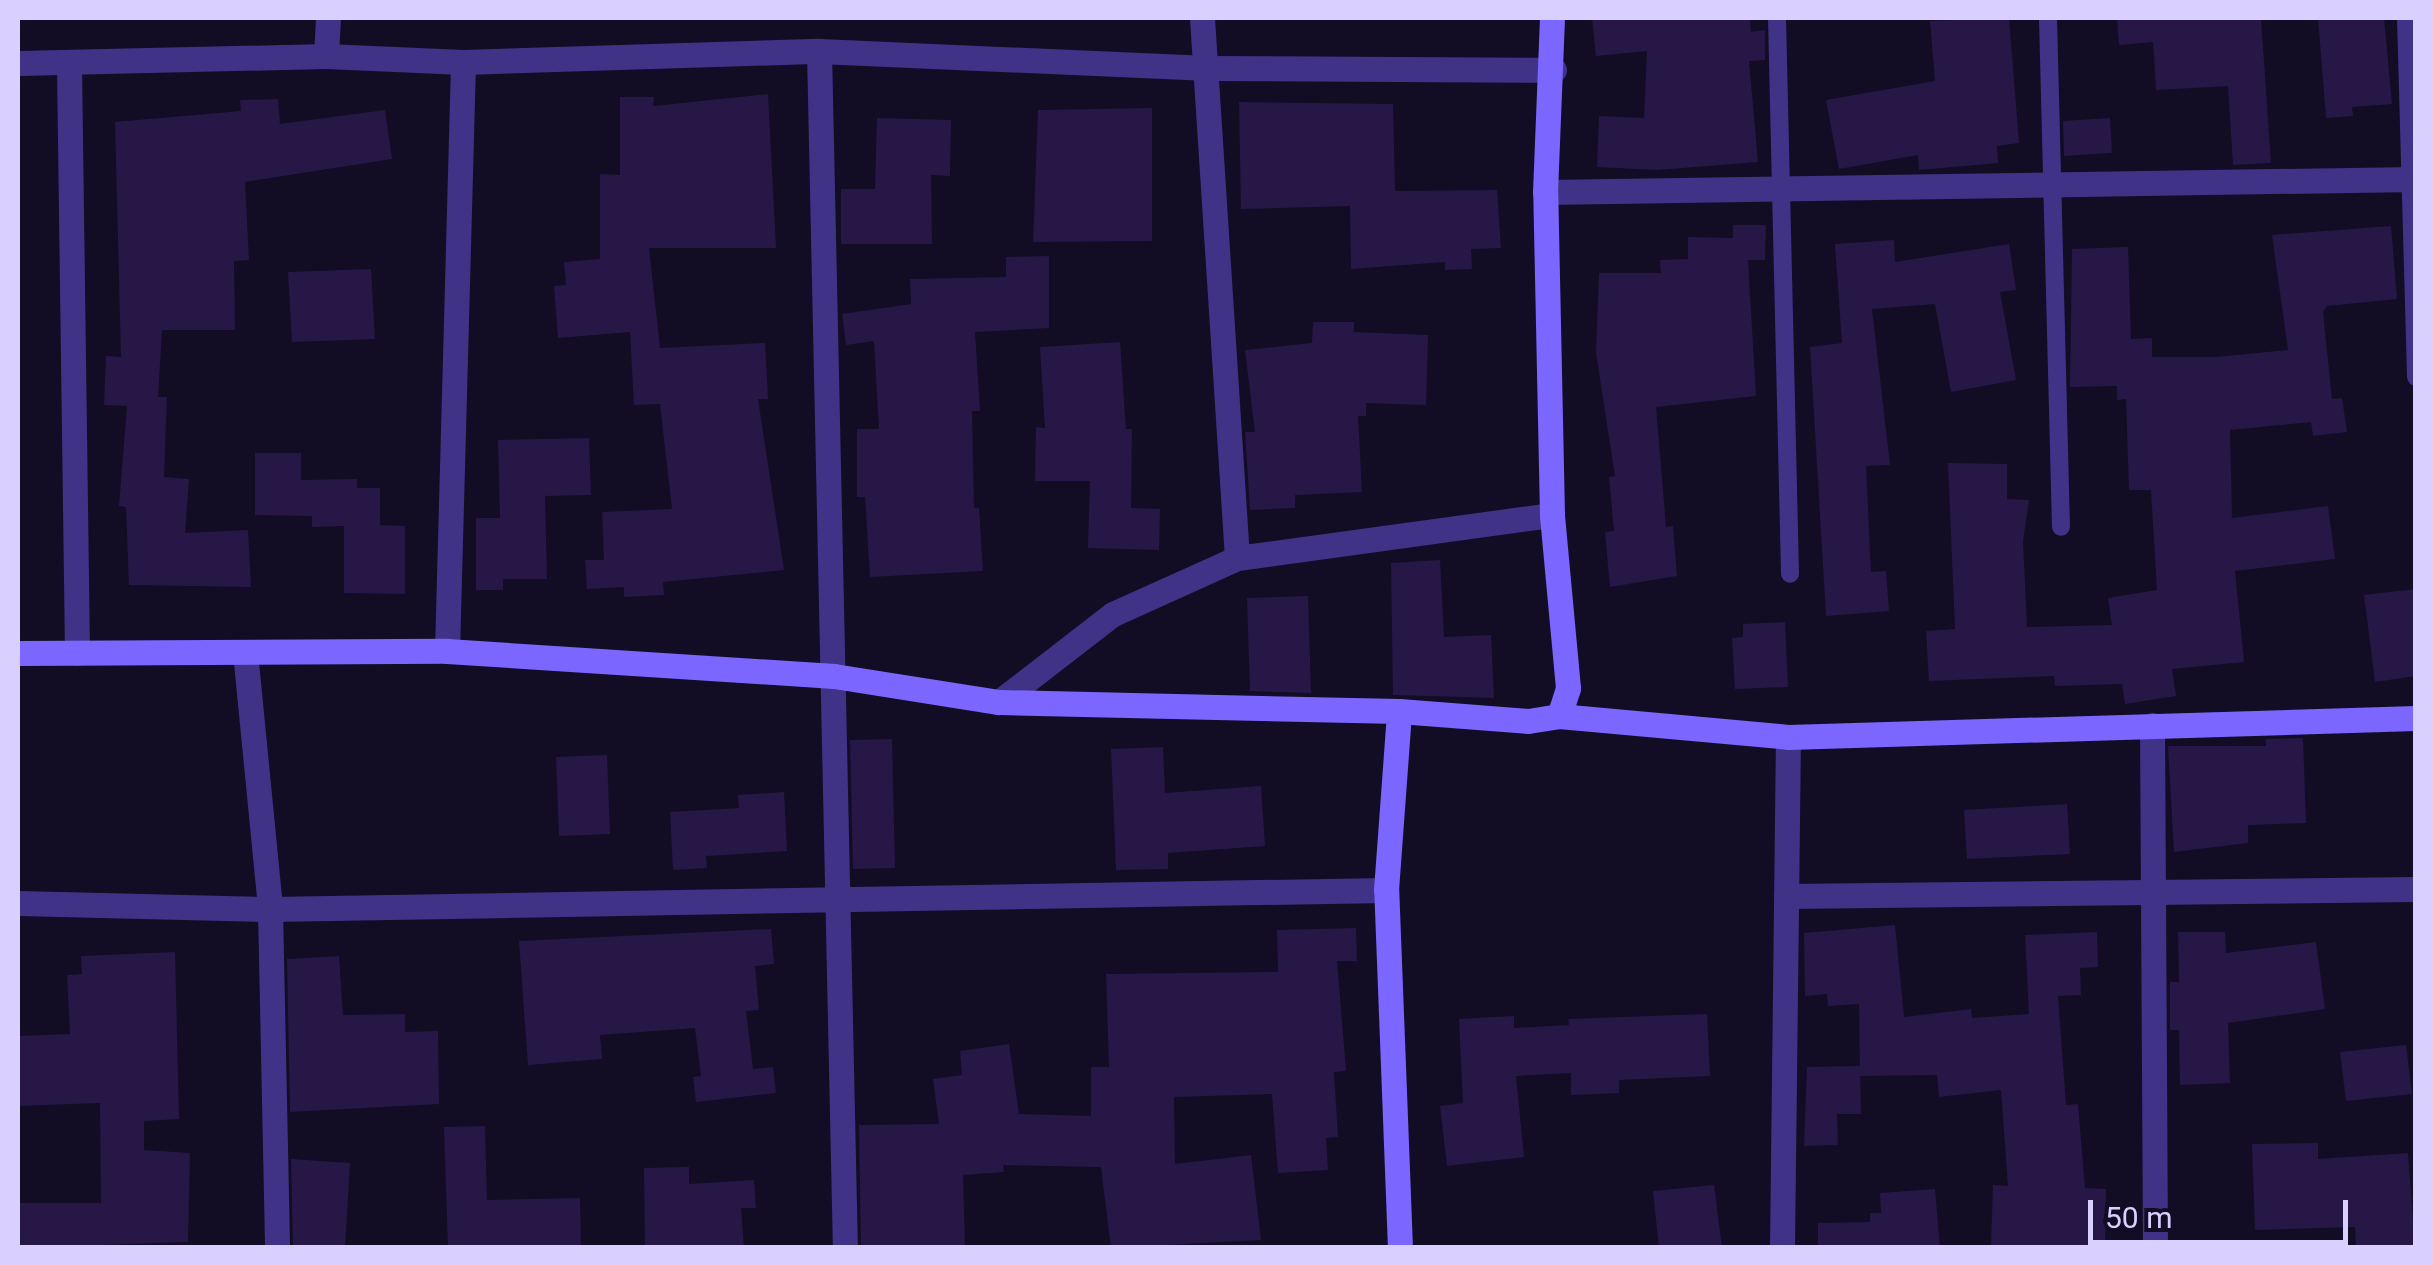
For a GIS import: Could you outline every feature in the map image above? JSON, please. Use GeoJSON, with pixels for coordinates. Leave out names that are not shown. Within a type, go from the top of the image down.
{"type":"FeatureCollection","features":[{"type":"Feature","properties":{"kind":"street"},"geometry":{"type":"LineString","coordinates":[[326,56],[328,18]]}},
{"type":"Feature","properties":{"kind":"street"},"geometry":{"type":"LineString","coordinates":[[1202,18],[1236,558]]}},
{"type":"Feature","properties":{"kind":"street"},"geometry":{"type":"LineString","coordinates":[[1552,18],[1554,70],[1545,192],[1552,516],[1568,688],[1560,716]]}},
{"type":"Feature","properties":{"kind":"street"},"geometry":{"type":"LineString","coordinates":[[819,50],[845,1248]]}},
{"type":"Feature","properties":{"kind":"street"},"geometry":{"type":"LineString","coordinates":[[18,63],[69,65],[326,56],[462,62],[819,50],[1203,68],[1554,70]]}},
{"type":"Feature","properties":{"kind":"street"},"geometry":{"type":"LineString","coordinates":[[447,651],[462,62]]}},
{"type":"Feature","properties":{"kind":"street"},"geometry":{"type":"LineString","coordinates":[[69,65],[77,654]]}},
{"type":"Feature","properties":{"kind":"street"},"geometry":{"type":"LineString","coordinates":[[1545,192],[2413,179]]}},
{"type":"Feature","properties":{"kind":"street"},"geometry":{"type":"LineString","coordinates":[[1000,702],[1112,614],[1236,558],[1552,516]]}},
{"type":"Feature","properties":{"kind":"street"},"geometry":{"type":"LineString","coordinates":[[18,653],[447,651],[834,676],[1000,702],[1399,711],[1528,722],[1560,716],[1788,737],[2416,718]]}},
{"type":"Feature","properties":{"kind":"street"},"geometry":{"type":"LineString","coordinates":[[245,652],[270,909],[278,1248]]}},
{"type":"Feature","properties":{"kind":"street"},"geometry":{"type":"LineString","coordinates":[[1399,711],[1386,890],[1400,1248]]}},
{"type":"Feature","properties":{"kind":"street"},"geometry":{"type":"LineString","coordinates":[[2152,725],[2156,892],[2155,1248]]}},
{"type":"Feature","properties":{"kind":"street"},"geometry":{"type":"LineString","coordinates":[[1782,1248],[1788,737]]}},
{"type":"Feature","properties":{"kind":"street"},"geometry":{"type":"LineString","coordinates":[[1786,896],[2416,888]]}},
{"type":"Feature","properties":{"kind":"street"},"geometry":{"type":"LineString","coordinates":[[18,903],[270,909],[1386,890]]}},
{"type":"Feature","properties":{"kind":"lane"},"geometry":{"type":"LineString","coordinates":[[1777,18],[1790,574]]}},
{"type":"Feature","properties":{"kind":"lane"},"geometry":{"type":"LineString","coordinates":[[2048,18],[2062,527]]}},
{"type":"Feature","properties":{"kind":"lane"},"geometry":{"type":"LineString","coordinates":[[2406,18],[2416,377]]}},
{"type":"Feature","properties":{"kind":"building"},"geometry":{"type":"Polygon","coordinates":[[[1592,18],[1750,18],[1751,32],[1765,30],[1765,60],[1749,61],[1758,162],[1657,170],[1597,167],[1599,116],[1644,118],[1647,51],[1596,56],[1592,18]]]}},
{"type":"Feature","properties":{"kind":"building"},"geometry":{"type":"Polygon","coordinates":[[[2009,18],[2019,143],[1997,146],[1998,163],[1919,170],[1918,155],[1839,169],[1826,100],[1935,81],[1930,21],[2009,18]]]}},
{"type":"Feature","properties":{"kind":"building"},"geometry":{"type":"Polygon","coordinates":[[[2117,18],[2261,18],[2271,163],[2233,165],[2228,86],[2156,90],[2153,42],[2119,45],[2117,18]]]}},
{"type":"Feature","properties":{"kind":"building"},"geometry":{"type":"Polygon","coordinates":[[[2318,18],[2384,18],[2392,104],[2352,107],[2353,116],[2326,118],[2318,18]]]}},
{"type":"Feature","properties":{"kind":"building"},"geometry":{"type":"Polygon","coordinates":[[[768,94],[776,248],[649,248],[660,348],[765,343],[768,399],[758,399],[784,570],[663,582],[664,595],[624,597],[624,587],[587,589],[585,560],[604,560],[602,512],[672,509],[660,404],[634,405],[630,332],[558,338],[554,286],[566,285],[564,262],[600,259],[600,174],[620,175],[620,97],[654,97],[653,106],[768,94]]]}},
{"type":"Feature","properties":{"kind":"building"},"geometry":{"type":"Polygon","coordinates":[[[278,99],[280,124],[385,110],[392,159],[245,182],[249,260],[234,261],[235,330],[162,330],[158,397],[167,397],[164,477],[189,479],[185,533],[248,530],[251,587],[129,585],[126,507],[119,506],[127,406],[104,405],[106,356],[121,357],[115,122],[241,111],[240,100],[278,99]]]}},
{"type":"Feature","properties":{"kind":"building"},"geometry":{"type":"Polygon","coordinates":[[[1239,102],[1393,104],[1395,191],[1497,190],[1501,248],[1471,249],[1472,269],[1445,270],[1445,262],[1351,269],[1350,206],[1241,209],[1239,102]]]}},
{"type":"Feature","properties":{"kind":"building"},"geometry":{"type":"Polygon","coordinates":[[[1152,108],[1152,241],[1033,242],[1038,110],[1152,108]]]}},
{"type":"Feature","properties":{"kind":"building"},"geometry":{"type":"Polygon","coordinates":[[[877,118],[951,120],[950,176],[931,175],[932,244],[841,244],[841,189],[875,189],[877,118]]]}},
{"type":"Feature","properties":{"kind":"building"},"geometry":{"type":"Polygon","coordinates":[[[2110,118],[2112,153],[2064,156],[2063,121],[2110,118]]]}},
{"type":"Feature","properties":{"kind":"building"},"geometry":{"type":"Polygon","coordinates":[[[1733,225],[1766,225],[1765,260],[1748,260],[1756,396],[1656,407],[1666,527],[1673,526],[1677,576],[1610,587],[1605,532],[1614,531],[1609,477],[1615,476],[1596,353],[1599,273],[1661,273],[1660,260],[1688,259],[1688,237],[1733,238],[1733,225]]]}},
{"type":"Feature","properties":{"kind":"building"},"geometry":{"type":"Polygon","coordinates":[[[2391,226],[2397,299],[2327,306],[2323,312],[2332,399],[2342,398],[2347,432],[2313,436],[2311,422],[2230,430],[2232,518],[2328,506],[2335,559],[2235,571],[2244,662],[2172,669],[2176,696],[2125,704],[2122,684],[2055,686],[2054,676],[1929,681],[1926,631],[1955,629],[1948,463],[2007,464],[2007,499],[2029,500],[2023,541],[2027,627],[2112,625],[2108,598],[2157,590],[2151,490],[2129,490],[2126,399],[2117,400],[2117,386],[2070,387],[2072,249],[2128,247],[2131,339],[2152,338],[2152,357],[2216,357],[2288,350],[2272,235],[2391,226]]]}},
{"type":"Feature","properties":{"kind":"building"},"geometry":{"type":"Polygon","coordinates":[[[1894,240],[1895,262],[2009,244],[2016,290],[2000,292],[2016,380],[1951,392],[1935,304],[1872,309],[1890,465],[1866,466],[1871,572],[1886,571],[1889,611],[1826,616],[1810,347],[1842,343],[1835,244],[1894,240]]]}},
{"type":"Feature","properties":{"kind":"building"},"geometry":{"type":"Polygon","coordinates":[[[1049,256],[1049,328],[975,332],[980,411],[972,411],[974,508],[979,508],[983,571],[870,577],[865,497],[857,497],[857,429],[879,429],[874,341],[846,345],[842,314],[911,304],[910,279],[1006,277],[1006,257],[1049,256]]]}},
{"type":"Feature","properties":{"kind":"building"},"geometry":{"type":"Polygon","coordinates":[[[371,269],[375,339],[292,342],[288,272],[371,269]]]}},
{"type":"Feature","properties":{"kind":"building"},"geometry":{"type":"Polygon","coordinates":[[[1313,322],[1354,322],[1354,332],[1428,335],[1426,405],[1366,403],[1366,416],[1358,416],[1362,492],[1295,495],[1295,508],[1250,510],[1245,432],[1255,432],[1245,350],[1312,343],[1313,322]]]}},
{"type":"Feature","properties":{"kind":"building"},"geometry":{"type":"Polygon","coordinates":[[[1120,342],[1126,429],[1132,429],[1131,508],[1160,509],[1159,550],[1088,548],[1090,481],[1035,481],[1036,427],[1045,428],[1040,347],[1120,342]]]}},
{"type":"Feature","properties":{"kind":"building"},"geometry":{"type":"Polygon","coordinates":[[[589,438],[591,495],[545,496],[547,579],[503,579],[503,590],[476,590],[476,518],[500,518],[498,440],[589,438]]]}},
{"type":"Feature","properties":{"kind":"building"},"geometry":{"type":"Polygon","coordinates":[[[255,453],[301,453],[301,480],[357,479],[357,488],[380,488],[380,525],[405,526],[405,594],[344,593],[344,526],[312,527],[312,516],[255,515],[255,453]]]}},
{"type":"Feature","properties":{"kind":"building"},"geometry":{"type":"Polygon","coordinates":[[[1440,560],[1444,637],[1491,635],[1494,698],[1393,695],[1391,563],[1440,560]]]}},
{"type":"Feature","properties":{"kind":"building"},"geometry":{"type":"Polygon","coordinates":[[[2416,589],[2416,676],[2375,682],[2364,595],[2416,589]]]}},
{"type":"Feature","properties":{"kind":"building"},"geometry":{"type":"Polygon","coordinates":[[[1308,596],[1311,693],[1250,691],[1247,598],[1308,596]]]}},
{"type":"Feature","properties":{"kind":"building"},"geometry":{"type":"Polygon","coordinates":[[[1785,622],[1788,687],[1735,689],[1732,638],[1743,637],[1743,624],[1785,622]]]}},
{"type":"Feature","properties":{"kind":"building"},"geometry":{"type":"Polygon","coordinates":[[[2303,738],[2306,823],[2248,825],[2248,843],[2174,852],[2168,746],[2266,746],[2266,739],[2303,738]]]}},
{"type":"Feature","properties":{"kind":"building"},"geometry":{"type":"Polygon","coordinates":[[[892,739],[895,868],[853,869],[850,740],[892,739]]]}},
{"type":"Feature","properties":{"kind":"building"},"geometry":{"type":"Polygon","coordinates":[[[1163,747],[1165,793],[1261,786],[1265,846],[1168,853],[1168,869],[1116,870],[1111,749],[1163,747]]]}},
{"type":"Feature","properties":{"kind":"building"},"geometry":{"type":"Polygon","coordinates":[[[607,755],[610,834],[559,836],[556,757],[607,755]]]}},
{"type":"Feature","properties":{"kind":"building"},"geometry":{"type":"Polygon","coordinates":[[[784,792],[787,851],[706,856],[707,868],[673,870],[670,812],[739,808],[738,795],[784,792]]]}},
{"type":"Feature","properties":{"kind":"building"},"geometry":{"type":"Polygon","coordinates":[[[2067,804],[2070,854],[1967,859],[1964,810],[2067,804]]]}},
{"type":"Feature","properties":{"kind":"building"},"geometry":{"type":"Polygon","coordinates":[[[1895,925],[1904,1017],[1971,1009],[1972,1018],[2029,1014],[2025,935],[2097,932],[2098,967],[2080,968],[2081,995],[2058,996],[2066,1105],[2078,1104],[2085,1188],[2106,1189],[2105,1248],[1991,1245],[1993,1185],[2008,1186],[2001,1090],[1939,1097],[1937,1075],[1860,1076],[1859,1004],[1828,1006],[1827,994],[1805,996],[1804,933],[1895,925]]]}},
{"type":"Feature","properties":{"kind":"building"},"geometry":{"type":"Polygon","coordinates":[[[1356,928],[1357,961],[1337,961],[1346,1071],[1334,1072],[1338,1137],[1326,1138],[1328,1170],[1278,1173],[1272,1094],[1174,1097],[1175,1164],[1251,1155],[1261,1240],[1111,1248],[1101,1167],[1003,1165],[1004,1172],[963,1175],[965,1248],[861,1248],[859,1125],[939,1124],[933,1079],[962,1075],[960,1051],[1009,1044],[1019,1114],[1091,1116],[1091,1067],[1109,1067],[1106,974],[1278,972],[1277,930],[1356,928]]]}},
{"type":"Feature","properties":{"kind":"building"},"geometry":{"type":"Polygon","coordinates":[[[771,929],[774,964],[755,966],[759,1010],[746,1011],[753,1069],[773,1067],[776,1093],[696,1102],[693,1077],[701,1076],[695,1028],[600,1035],[602,1059],[528,1065],[519,941],[771,929]]]}},
{"type":"Feature","properties":{"kind":"building"},"geometry":{"type":"Polygon","coordinates":[[[2178,932],[2225,932],[2226,953],[2316,942],[2325,1009],[2228,1023],[2230,1083],[2180,1085],[2179,1030],[2170,1030],[2170,982],[2179,982],[2178,932]]]}},
{"type":"Feature","properties":{"kind":"building"},"geometry":{"type":"Polygon","coordinates":[[[175,952],[179,1119],[144,1121],[144,1150],[190,1153],[188,1242],[18,1248],[18,1203],[101,1203],[100,1103],[18,1106],[18,1036],[70,1034],[67,975],[82,974],[81,956],[175,952]]]}},
{"type":"Feature","properties":{"kind":"building"},"geometry":{"type":"Polygon","coordinates":[[[339,956],[343,1015],[405,1014],[405,1032],[438,1031],[439,1104],[290,1112],[287,959],[339,956]]]}},
{"type":"Feature","properties":{"kind":"building"},"geometry":{"type":"Polygon","coordinates":[[[1707,1014],[1710,1076],[1619,1080],[1619,1093],[1571,1095],[1571,1073],[1516,1076],[1524,1157],[1447,1166],[1440,1106],[1463,1103],[1459,1019],[1514,1016],[1514,1028],[1569,1025],[1568,1019],[1707,1014]]]}},
{"type":"Feature","properties":{"kind":"building"},"geometry":{"type":"Polygon","coordinates":[[[2406,1045],[2412,1094],[2346,1101],[2340,1052],[2406,1045]]]}},
{"type":"Feature","properties":{"kind":"building"},"geometry":{"type":"Polygon","coordinates":[[[1860,1066],[1861,1114],[1837,1114],[1838,1145],[1804,1146],[1807,1067],[1860,1066]]]}},
{"type":"Feature","properties":{"kind":"building"},"geometry":{"type":"Polygon","coordinates":[[[485,1126],[487,1200],[580,1198],[581,1248],[448,1248],[444,1127],[485,1126]]]}},
{"type":"Feature","properties":{"kind":"building"},"geometry":{"type":"Polygon","coordinates":[[[2318,1143],[2318,1159],[2408,1153],[2415,1248],[2356,1248],[2355,1227],[2255,1230],[2252,1144],[2318,1143]]]}},
{"type":"Feature","properties":{"kind":"building"},"geometry":{"type":"Polygon","coordinates":[[[291,1159],[350,1163],[345,1248],[293,1248],[291,1159]]]}},
{"type":"Feature","properties":{"kind":"building"},"geometry":{"type":"Polygon","coordinates":[[[689,1167],[689,1184],[754,1180],[756,1208],[741,1208],[744,1248],[645,1248],[644,1168],[689,1167]]]}},
{"type":"Feature","properties":{"kind":"building"},"geometry":{"type":"Polygon","coordinates":[[[1714,1185],[1722,1248],[1659,1248],[1653,1191],[1714,1185]]]}},
{"type":"Feature","properties":{"kind":"building"},"geometry":{"type":"Polygon","coordinates":[[[1935,1189],[1940,1248],[1818,1248],[1818,1223],[1870,1222],[1870,1213],[1881,1213],[1880,1193],[1935,1189]]]}}]}
